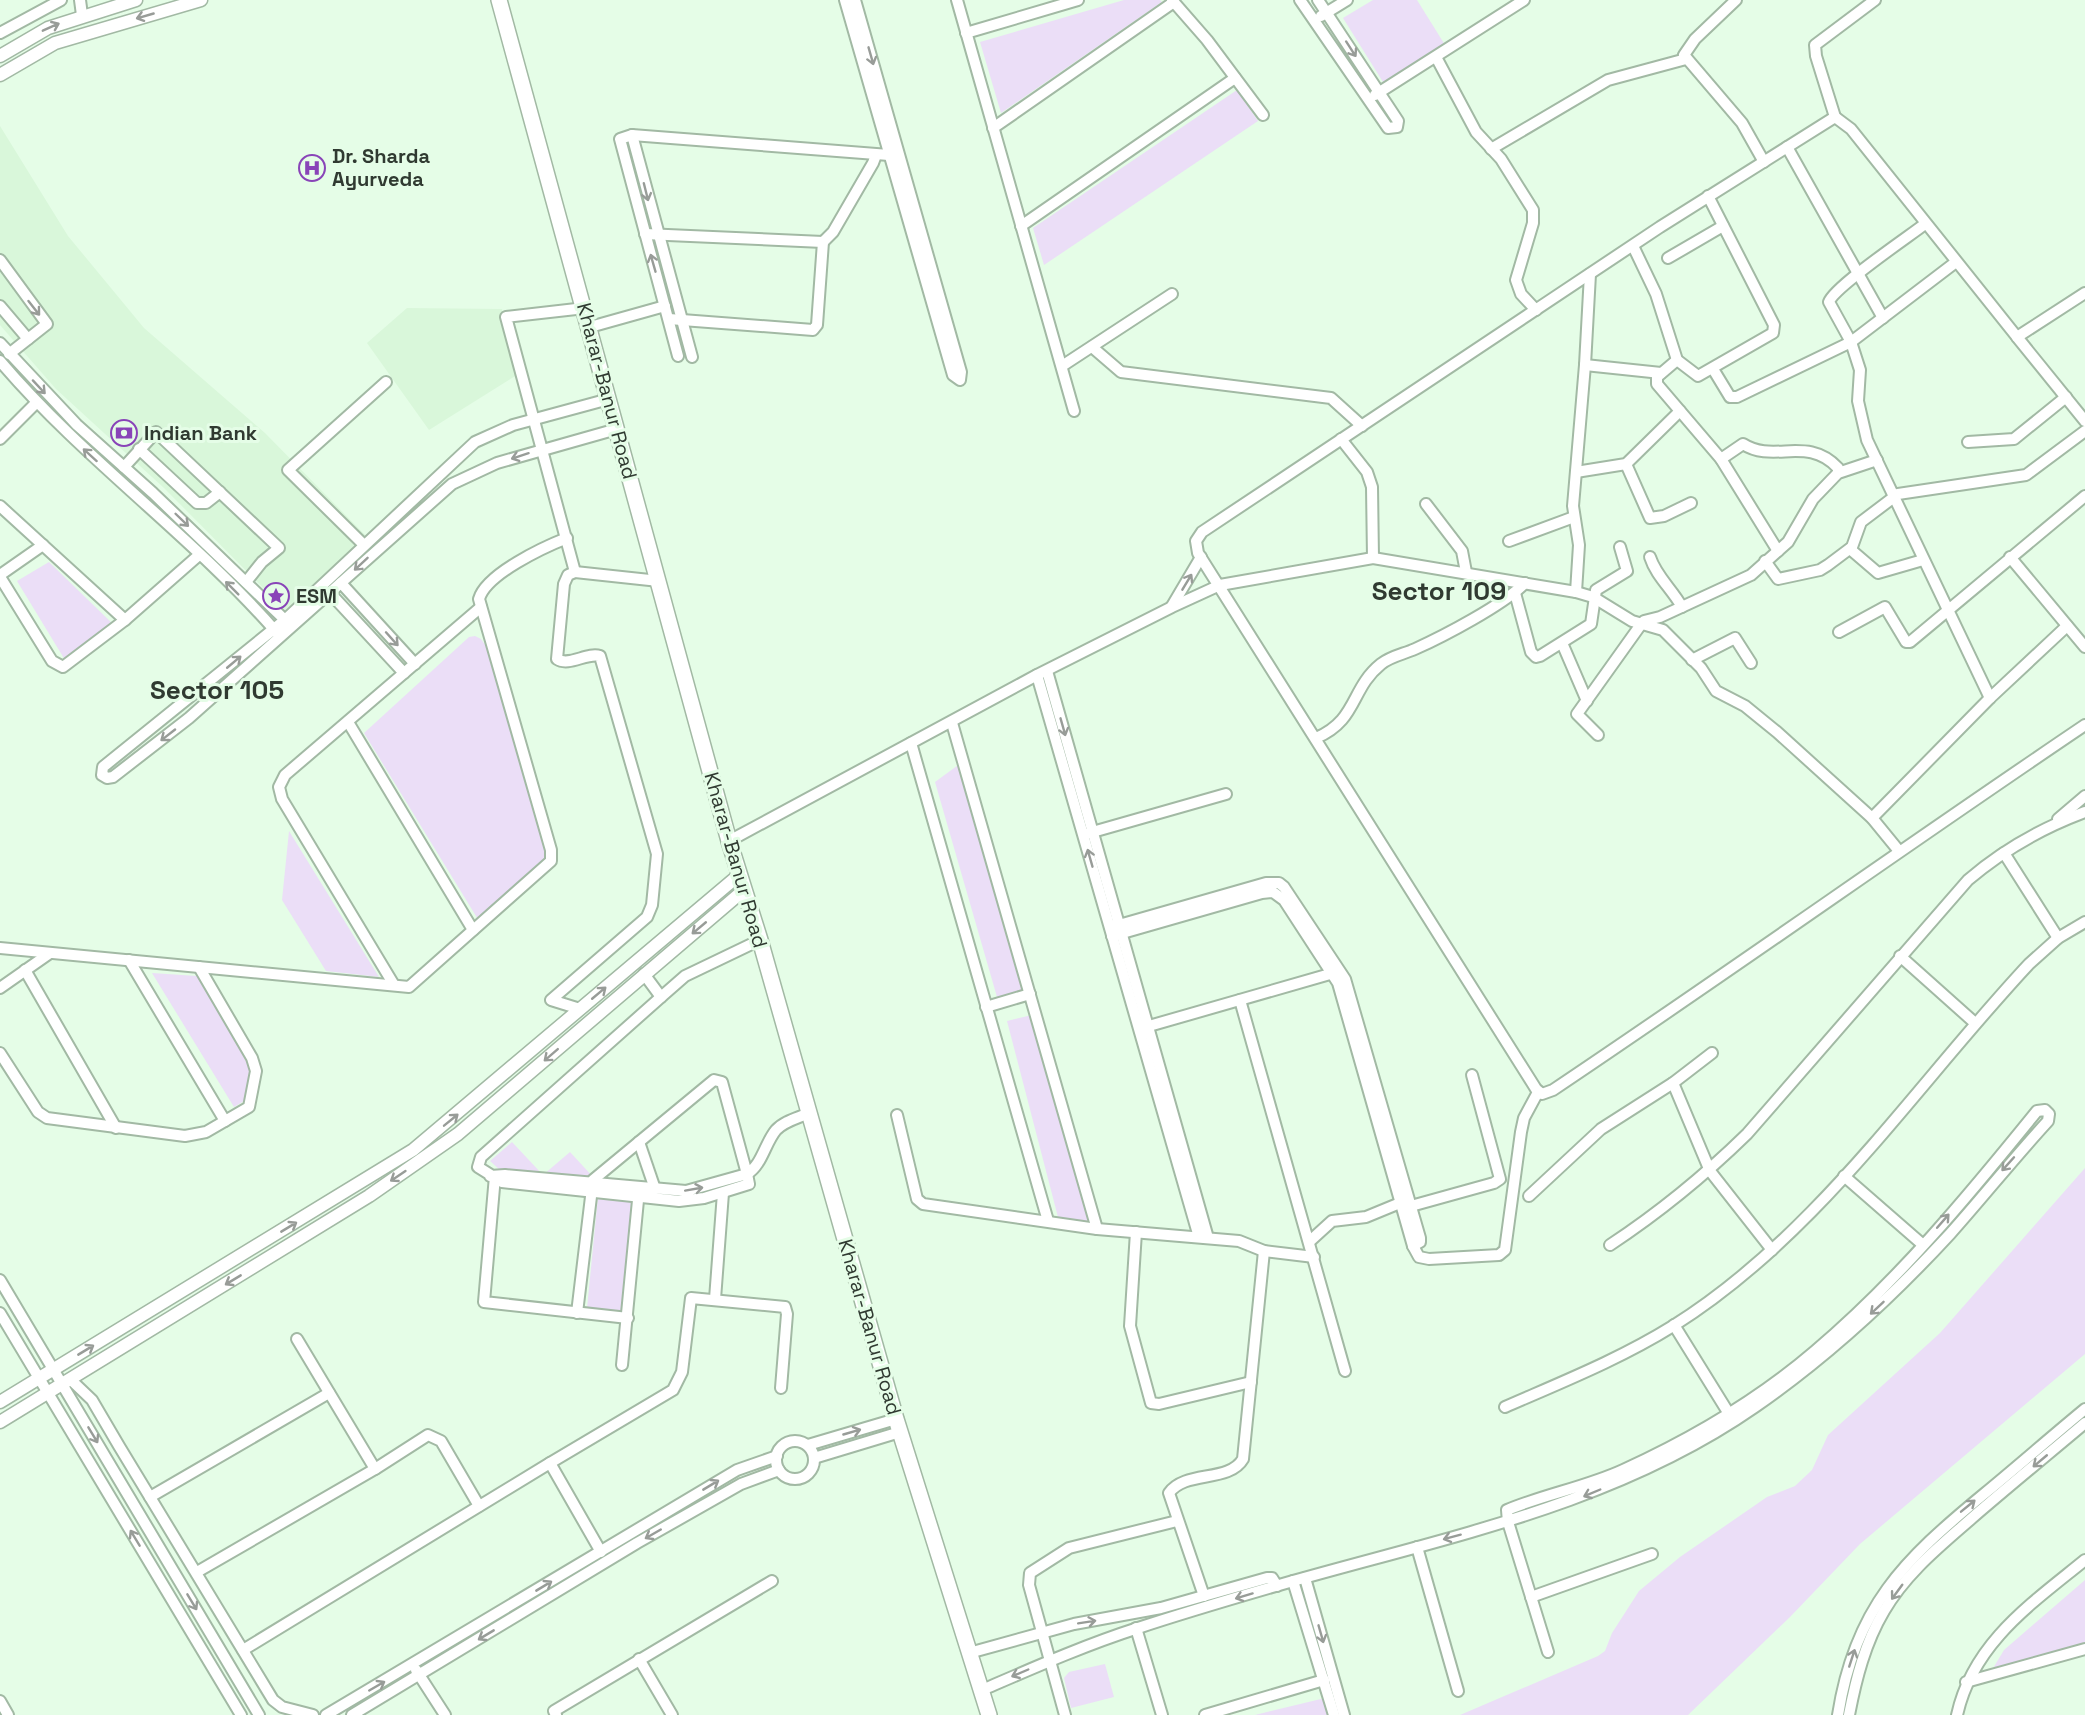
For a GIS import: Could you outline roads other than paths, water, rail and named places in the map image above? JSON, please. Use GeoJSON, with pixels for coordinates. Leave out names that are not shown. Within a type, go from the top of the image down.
{"type":"FeatureCollection","features":[{"type":"Feature","properties":{"kind":"highway","name":"Kharar-Banur Road"},"geometry":{"type":"LineString","coordinates":[[499,0],[729,841],[760,940],[898,1426],[989,1715]]}},
{"type":"Feature","properties":{"kind":"main road"},"geometry":{"type":"LineString","coordinates":[[0,56],[48,28],[82,15],[136,0]]}},
{"type":"Feature","properties":{"kind":"main road"},"geometry":{"type":"LineString","coordinates":[[0,75],[55,42],[201,0]]}},
{"type":"Feature","properties":{"kind":"main road"},"geometry":{"type":"LineString","coordinates":[[0,1402],[413,1150],[739,875]]}},
{"type":"Feature","properties":{"kind":"main road"},"geometry":{"type":"LineString","coordinates":[[0,1422],[369,1196],[432,1153],[458,1134],[744,890]]}},
{"type":"Feature","properties":{"kind":"street"},"geometry":{"type":"LineString","coordinates":[[0,33],[61,0]]}},
{"type":"Feature","properties":{"kind":"street"},"geometry":{"type":"LineString","coordinates":[[80,0],[82,15]]}},
{"type":"Feature","properties":{"kind":"street"},"geometry":{"type":"LineString","coordinates":[[845,0],[889,155],[921,248],[961,372],[960,380],[953,375],[921,248],[855,0]]}},
{"type":"Feature","properties":{"kind":"street"},"geometry":{"type":"LineString","coordinates":[[957,0],[1074,411]]}},
{"type":"Feature","properties":{"kind":"street"},"geometry":{"type":"LineString","coordinates":[[966,33],[1078,0]]}},
{"type":"Feature","properties":{"kind":"street"},"geometry":{"type":"LineString","coordinates":[[1300,0],[1316,20],[1388,128],[1393,129],[1398,123],[1318,0]]}},
{"type":"Feature","properties":{"kind":"street"},"geometry":{"type":"LineString","coordinates":[[1316,20],[1347,0]]}},
{"type":"Feature","properties":{"kind":"street"},"geometry":{"type":"LineString","coordinates":[[1369,99],[1524,0]]}},
{"type":"Feature","properties":{"kind":"street"},"geometry":{"type":"LineString","coordinates":[[1736,0],[1689,46],[1685,53],[1686,59],[1737,117],[1764,162]]}},
{"type":"Feature","properties":{"kind":"street"},"geometry":{"type":"LineString","coordinates":[[1875,0],[1815,45],[1816,56],[1834,117],[1847,125],[1925,225],[2085,421]]}},
{"type":"Feature","properties":{"kind":"street"},"geometry":{"type":"LineString","coordinates":[[993,128],[1173,1],[1263,115]]}},
{"type":"Feature","properties":{"kind":"street"},"geometry":{"type":"LineString","coordinates":[[1436,57],[1464,113],[1518,184],[1533,210],[1533,223],[1516,280],[1521,294],[1536,310]]}},
{"type":"Feature","properties":{"kind":"street"},"geometry":{"type":"LineString","coordinates":[[1491,149],[1608,80],[1686,59]]}},
{"type":"Feature","properties":{"kind":"street"},"geometry":{"type":"LineString","coordinates":[[1021,226],[1235,78]]}},
{"type":"Feature","properties":{"kind":"street"},"geometry":{"type":"LineString","coordinates":[[1834,117],[1708,196],[1202,532],[1196,544],[1201,557],[1538,1092],[1546,1094],[1760,951],[1899,851],[2085,725]]}},
{"type":"Feature","properties":{"kind":"street"},"geometry":{"type":"LineString","coordinates":[[678,356],[619,143],[622,137],[632,135],[889,155]]}},
{"type":"Feature","properties":{"kind":"street"},"geometry":{"type":"LineString","coordinates":[[632,135],[692,357]]}},
{"type":"Feature","properties":{"kind":"street"},"geometry":{"type":"LineString","coordinates":[[1786,147],[1883,318]]}},
{"type":"Feature","properties":{"kind":"street"},"geometry":{"type":"LineString","coordinates":[[669,319],[813,330],[818,325],[823,243],[833,232],[873,164],[876,154]]}},
{"type":"Feature","properties":{"kind":"street"},"geometry":{"type":"LineString","coordinates":[[1633,246],[1656,294],[1677,360],[1699,377],[1773,333],[1775,329],[1708,196]]}},
{"type":"Feature","properties":{"kind":"street"},"geometry":{"type":"LineString","coordinates":[[1925,225],[1858,274],[1830,299],[1851,342],[1861,374],[1858,404],[1867,440],[1989,698]]}},
{"type":"Feature","properties":{"kind":"street"},"geometry":{"type":"LineString","coordinates":[[1668,258],[1723,226]]}},
{"type":"Feature","properties":{"kind":"street"},"geometry":{"type":"LineString","coordinates":[[645,234],[823,243]]}},
{"type":"Feature","properties":{"kind":"street"},"geometry":{"type":"LineString","coordinates":[[1713,369],[1730,397],[1734,397],[1851,342],[1956,262]]}},
{"type":"Feature","properties":{"kind":"street"},"geometry":{"type":"LineString","coordinates":[[1,264],[47,324],[4,358]]}},
{"type":"Feature","properties":{"kind":"street"},"geometry":{"type":"LineString","coordinates":[[1576,592],[1579,545],[1574,517],[1586,365],[1590,274]]}},
{"type":"Feature","properties":{"kind":"street"},"geometry":{"type":"LineString","coordinates":[[2017,337],[2085,293]]}},
{"type":"Feature","properties":{"kind":"street"},"geometry":{"type":"LineString","coordinates":[[1062,366],[1172,294]]}},
{"type":"Feature","properties":{"kind":"street"},"geometry":{"type":"LineString","coordinates":[[0,306],[28,339]]}},
{"type":"Feature","properties":{"kind":"street"},"geometry":{"type":"LineString","coordinates":[[590,327],[665,306]]}},
{"type":"Feature","properties":{"kind":"street"},"geometry":{"type":"LineString","coordinates":[[575,572],[506,317],[585,308]]}},
{"type":"Feature","properties":{"kind":"street"},"geometry":{"type":"LineString","coordinates":[[0,343],[4,358],[36,404],[199,555],[278,633]]}},
{"type":"Feature","properties":{"kind":"street"},"geometry":{"type":"LineString","coordinates":[[1092,347],[1115,369],[1132,374],[1331,398],[1362,426]]}},
{"type":"Feature","properties":{"kind":"street"},"geometry":{"type":"LineString","coordinates":[[4,358],[124,466],[285,620]]}},
{"type":"Feature","properties":{"kind":"street"},"geometry":{"type":"LineString","coordinates":[[1677,360],[1661,373],[1656,382],[1721,459],[1778,550]]}},
{"type":"Feature","properties":{"kind":"street"},"geometry":{"type":"LineString","coordinates":[[1586,365],[1661,373]]}},
{"type":"Feature","properties":{"kind":"street"},"geometry":{"type":"LineString","coordinates":[[363,544],[288,470],[386,382]]}},
{"type":"Feature","properties":{"kind":"street"},"geometry":{"type":"LineString","coordinates":[[1968,442],[2014,439],[2066,397]]}},
{"type":"Feature","properties":{"kind":"street"},"geometry":{"type":"LineString","coordinates":[[609,399],[500,430],[475,442],[363,544],[285,620],[278,633],[189,718],[113,777],[104,777],[101,772],[103,766],[179,707],[278,633],[330,593],[452,484],[486,467],[541,449],[617,429]]}},
{"type":"Feature","properties":{"kind":"street"},"geometry":{"type":"LineString","coordinates":[[0,439],[36,404]]}},
{"type":"Feature","properties":{"kind":"street"},"geometry":{"type":"LineString","coordinates":[[1576,472],[1626,464],[1680,411]]}},
{"type":"Feature","properties":{"kind":"street"},"geometry":{"type":"LineString","coordinates":[[1765,561],[1776,578],[1820,570],[1850,549],[1861,522],[1894,497],[1905,492],[2026,475],[2085,431]]}},
{"type":"Feature","properties":{"kind":"street"},"geometry":{"type":"LineString","coordinates":[[124,466],[156,432],[279,548],[262,562],[246,582]]}},
{"type":"Feature","properties":{"kind":"street"},"geometry":{"type":"LineString","coordinates":[[1341,439],[1367,472],[1372,487],[1373,558]]}},
{"type":"Feature","properties":{"kind":"street"},"geometry":{"type":"LineString","coordinates":[[1721,459],[1743,444],[1754,451],[1815,451],[1830,459],[1838,468],[1838,473]]}},
{"type":"Feature","properties":{"kind":"street"},"geometry":{"type":"LineString","coordinates":[[139,449],[197,503],[206,503],[220,492]]}},
{"type":"Feature","properties":{"kind":"street"},"geometry":{"type":"LineString","coordinates":[[1598,735],[1578,717],[1578,711],[1640,623],[1660,617],[1751,574],[1791,538],[1813,499],[1838,473],[1877,460]]}},
{"type":"Feature","properties":{"kind":"street"},"geometry":{"type":"LineString","coordinates":[[1626,464],[1650,518],[1668,514],[1691,503]]}},
{"type":"Feature","properties":{"kind":"street"},"geometry":{"type":"LineString","coordinates":[[1839,632],[1885,607],[1908,643],[2085,496]]}},
{"type":"Feature","properties":{"kind":"street"},"geometry":{"type":"LineString","coordinates":[[1426,504],[1462,550],[1466,572]]}},
{"type":"Feature","properties":{"kind":"street"},"geometry":{"type":"LineString","coordinates":[[0,506],[125,620]]}},
{"type":"Feature","properties":{"kind":"street"},"geometry":{"type":"LineString","coordinates":[[1509,541],[1574,517]]}},
{"type":"Feature","properties":{"kind":"street"},"geometry":{"type":"LineString","coordinates":[[0,948],[409,987],[548,866],[552,856],[479,599],[483,590],[515,563],[534,551],[567,538]]}},
{"type":"Feature","properties":{"kind":"street"},"geometry":{"type":"LineString","coordinates":[[43,544],[0,576],[58,666],[68,665],[125,620],[199,555]]}},
{"type":"Feature","properties":{"kind":"street"},"geometry":{"type":"LineString","coordinates":[[1515,593],[1533,655],[1540,656],[1591,624],[1593,597],[1600,585],[1627,571],[1620,547]]}},
{"type":"Feature","properties":{"kind":"street"},"geometry":{"type":"LineString","coordinates":[[1850,549],[1878,573],[1923,560]]}},
{"type":"Feature","properties":{"kind":"street"},"geometry":{"type":"LineString","coordinates":[[1172,607],[1201,557]]}},
{"type":"Feature","properties":{"kind":"street"},"geometry":{"type":"LineString","coordinates":[[1650,557],[1659,577],[1671,589],[1682,607]]}},
{"type":"Feature","properties":{"kind":"street"},"geometry":{"type":"LineString","coordinates":[[2010,557],[2085,647]]}},
{"type":"Feature","properties":{"kind":"street"},"geometry":{"type":"LineString","coordinates":[[729,841],[1042,673],[1220,585],[1373,558],[1576,592],[1593,597],[1640,623],[1663,630],[1692,660],[1716,691],[1745,706],[1777,732],[1872,818],[1899,851]]}},
{"type":"Feature","properties":{"kind":"street"},"geometry":{"type":"LineString","coordinates":[[580,1009],[551,1000],[647,916],[652,905],[657,863],[654,842],[601,659],[595,655],[563,662],[557,659],[564,584],[568,575],[575,572],[659,580]]}},
{"type":"Feature","properties":{"kind":"street"},"geometry":{"type":"LineString","coordinates":[[341,583],[415,664]]}},
{"type":"Feature","properties":{"kind":"street"},"geometry":{"type":"LineString","coordinates":[[1316,738],[1338,726],[1371,674],[1382,663],[1416,649],[1515,593],[1525,583]]}},
{"type":"Feature","properties":{"kind":"street"},"geometry":{"type":"LineString","coordinates":[[330,593],[404,673]]}},
{"type":"Feature","properties":{"kind":"street"},"geometry":{"type":"LineString","coordinates":[[394,985],[279,793],[280,781],[481,607]]}},
{"type":"Feature","properties":{"kind":"street"},"geometry":{"type":"LineString","coordinates":[[1872,818],[1989,698],[2067,626]]}},
{"type":"Feature","properties":{"kind":"street"},"geometry":{"type":"LineString","coordinates":[[1692,660],[1735,638],[1751,663]]}},
{"type":"Feature","properties":{"kind":"street"},"geometry":{"type":"LineString","coordinates":[[1562,643],[1587,701]]}},
{"type":"Feature","properties":{"kind":"street"},"geometry":{"type":"LineString","coordinates":[[1042,673],[1204,1238]]}},
{"type":"Feature","properties":{"kind":"street"},"geometry":{"type":"LineString","coordinates":[[179,707],[189,718]]}},
{"type":"Feature","properties":{"kind":"street"},"geometry":{"type":"LineString","coordinates":[[348,722],[473,930]]}},
{"type":"Feature","properties":{"kind":"street"},"geometry":{"type":"LineString","coordinates":[[952,723],[1097,1229]]}},
{"type":"Feature","properties":{"kind":"street"},"geometry":{"type":"LineString","coordinates":[[911,743],[1048,1221]]}},
{"type":"Feature","properties":{"kind":"street"},"geometry":{"type":"LineString","coordinates":[[1088,833],[1226,794]]}},
{"type":"Feature","properties":{"kind":"street"},"geometry":{"type":"LineString","coordinates":[[2050,826],[2085,796]]}},
{"type":"Feature","properties":{"kind":"street"},"geometry":{"type":"LineString","coordinates":[[1610,1245],[1661,1212],[1710,1171],[1770,1109],[1952,897],[2004,853],[2050,826],[2085,812]]}},
{"type":"Feature","properties":{"kind":"street"},"geometry":{"type":"LineString","coordinates":[[2004,853],[2058,938]]}},
{"type":"Feature","properties":{"kind":"street"},"geometry":{"type":"LineString","coordinates":[[1115,931],[1266,883],[1279,883],[1289,892],[1337,972],[1411,1206],[1420,1240],[1413,1246]]}},
{"type":"Feature","properties":{"kind":"street"},"geometry":{"type":"LineString","coordinates":[[1504,1407],[1599,1366],[1674,1325],[1772,1250],[1815,1209],[2029,963],[2058,938],[2085,922]]}},
{"type":"Feature","properties":{"kind":"street"},"geometry":{"type":"LineString","coordinates":[[577,1313],[591,1187],[710,1081],[718,1080],[723,1085],[749,1184],[723,1193],[686,1201],[639,1192],[591,1187],[493,1177],[478,1167],[481,1157],[685,976],[760,940]]}},
{"type":"Feature","properties":{"kind":"street"},"geometry":{"type":"LineString","coordinates":[[0,988],[50,953]]}},
{"type":"Feature","properties":{"kind":"street"},"geometry":{"type":"LineString","coordinates":[[1900,956],[1975,1023]]}},
{"type":"Feature","properties":{"kind":"street"},"geometry":{"type":"LineString","coordinates":[[129,960],[225,1121]]}},
{"type":"Feature","properties":{"kind":"street"},"geometry":{"type":"LineString","coordinates":[[0,1053],[43,1116],[55,1120],[191,1136],[206,1132],[246,1110],[251,1103],[255,1064],[199,967]]}},
{"type":"Feature","properties":{"kind":"street"},"geometry":{"type":"LineString","coordinates":[[25,970],[116,1128]]}},
{"type":"Feature","properties":{"kind":"street"},"geometry":{"type":"LineString","coordinates":[[1337,972],[1400,1203],[1413,1246],[1419,1257],[1429,1259],[1499,1256],[1505,1250],[1521,1131],[1524,1118],[1538,1092]]}},
{"type":"Feature","properties":{"kind":"street"},"geometry":{"type":"LineString","coordinates":[[1143,1028],[1337,972]]}},
{"type":"Feature","properties":{"kind":"street"},"geometry":{"type":"LineString","coordinates":[[644,974],[661,997]]}},
{"type":"Feature","properties":{"kind":"street"},"geometry":{"type":"LineString","coordinates":[[986,1007],[1030,994]]}},
{"type":"Feature","properties":{"kind":"street"},"geometry":{"type":"LineString","coordinates":[[1240,1000],[1345,1371]]}},
{"type":"Feature","properties":{"kind":"street"},"geometry":{"type":"LineString","coordinates":[[1528,1196],[1601,1129],[1673,1083],[1712,1053]]}},
{"type":"Feature","properties":{"kind":"street"},"geometry":{"type":"LineString","coordinates":[[1411,1206],[1494,1183],[1500,1179],[1472,1075]]}},
{"type":"Feature","properties":{"kind":"street"},"geometry":{"type":"LineString","coordinates":[[1673,1083],[1710,1171],[1772,1250]]}},
{"type":"Feature","properties":{"kind":"street"},"geometry":{"type":"LineString","coordinates":[[1548,1652],[1506,1512],[1621,1471],[1731,1416],[1822,1358],[1894,1292],[1951,1232],[2048,1121],[2049,1117],[2045,1110],[2037,1111],[1922,1244],[1852,1319],[1814,1353],[1731,1416]]}},
{"type":"Feature","properties":{"kind":"street"},"geometry":{"type":"LineString","coordinates":[[639,1192],[655,1189],[694,1189],[747,1174],[754,1168],[775,1131],[787,1122],[809,1113]]}},
{"type":"Feature","properties":{"kind":"street"},"geometry":{"type":"LineString","coordinates":[[897,1115],[920,1202],[1097,1229],[1246,1242],[1264,1251],[1314,1257]]}},
{"type":"Feature","properties":{"kind":"street"},"geometry":{"type":"LineString","coordinates":[[639,1142],[655,1189]]}},
{"type":"Feature","properties":{"kind":"street"},"geometry":{"type":"LineString","coordinates":[[1844,1176],[1922,1244]]}},
{"type":"Feature","properties":{"kind":"street"},"geometry":{"type":"LineString","coordinates":[[493,1177],[484,1302],[628,1318]]}},
{"type":"Feature","properties":{"kind":"street"},"geometry":{"type":"LineString","coordinates":[[622,1365],[639,1192]]}},
{"type":"Feature","properties":{"kind":"street"},"geometry":{"type":"LineString","coordinates":[[715,1299],[723,1193]]}},
{"type":"Feature","properties":{"kind":"street"},"geometry":{"type":"LineString","coordinates":[[1310,1241],[1332,1221],[1366,1217],[1400,1203]]}},
{"type":"Feature","properties":{"kind":"street"},"geometry":{"type":"LineString","coordinates":[[1136,1232],[1130,1326],[1151,1403],[1159,1404],[1251,1382]]}},
{"type":"Feature","properties":{"kind":"street"},"geometry":{"type":"LineString","coordinates":[[1204,1596],[1169,1498],[1173,1488],[1236,1467],[1243,1459],[1264,1251]]}},
{"type":"Feature","properties":{"kind":"street"},"geometry":{"type":"LineString","coordinates":[[0,1280],[55,1369],[99,1410],[278,1705],[312,1715]]}},
{"type":"Feature","properties":{"kind":"street"},"geometry":{"type":"LineString","coordinates":[[243,1650],[673,1390],[682,1372],[689,1301],[695,1297],[785,1307],[787,1314],[781,1388]]}},
{"type":"Feature","properties":{"kind":"street"},"geometry":{"type":"LineString","coordinates":[[0,1313],[241,1715]]}},
{"type":"Feature","properties":{"kind":"street"},"geometry":{"type":"LineString","coordinates":[[1674,1325],[1731,1416]]}},
{"type":"Feature","properties":{"kind":"street"},"geometry":{"type":"LineString","coordinates":[[297,1339],[375,1469]]}},
{"type":"Feature","properties":{"kind":"street"},"geometry":{"type":"LineString","coordinates":[[67,1382],[260,1715]]}},
{"type":"Feature","properties":{"kind":"street"},"geometry":{"type":"LineString","coordinates":[[150,1497],[329,1393]]}},
{"type":"Feature","properties":{"kind":"street"},"geometry":{"type":"LineString","coordinates":[[1838,1715],[1860,1634],[1872,1611],[1902,1567],[1948,1523],[2085,1408]]}},
{"type":"Feature","properties":{"kind":"street"},"geometry":{"type":"LineString","coordinates":[[1849,1715],[1864,1655],[1884,1611],[1900,1587],[1919,1565],[2085,1423]]}},
{"type":"Feature","properties":{"kind":"street"},"geometry":{"type":"LineString","coordinates":[[326,1715],[737,1470],[777,1456],[787,1442],[793,1440],[808,1445],[898,1426]]}},
{"type":"Feature","properties":{"kind":"street"},"geometry":{"type":"LineString","coordinates":[[814,1458],[898,1426]]}},
{"type":"Feature","properties":{"kind":"street"},"geometry":{"type":"LineString","coordinates":[[197,1572],[375,1469],[422,1438],[434,1435],[441,1440],[479,1506]]}},
{"type":"Feature","properties":{"kind":"street"},"geometry":{"type":"LineString","coordinates":[[777,1456],[779,1470],[792,1479],[803,1477],[813,1468],[814,1458],[808,1445]]}},
{"type":"Feature","properties":{"kind":"street"},"geometry":{"type":"LineString","coordinates":[[550,1463],[601,1552]]}},
{"type":"Feature","properties":{"kind":"street"},"geometry":{"type":"LineString","coordinates":[[352,1715],[741,1484],[779,1470]]}},
{"type":"Feature","properties":{"kind":"street"},"geometry":{"type":"LineString","coordinates":[[1065,1715],[1040,1632],[1029,1585],[1030,1573],[1069,1548],[1178,1521]]}},
{"type":"Feature","properties":{"kind":"street"},"geometry":{"type":"LineString","coordinates":[[982,1690],[1049,1661],[1136,1628],[1293,1581],[1508,1522]]}},
{"type":"Feature","properties":{"kind":"street"},"geometry":{"type":"LineString","coordinates":[[1417,1547],[1458,1691]]}},
{"type":"Feature","properties":{"kind":"street"},"geometry":{"type":"LineString","coordinates":[[1532,1597],[1652,1554]]}},
{"type":"Feature","properties":{"kind":"street"},"geometry":{"type":"LineString","coordinates":[[1956,1715],[1966,1682],[1982,1654],[2002,1629],[2085,1560]]}},
{"type":"Feature","properties":{"kind":"street"},"geometry":{"type":"LineString","coordinates":[[969,1653],[1040,1632],[1161,1608],[1270,1577],[1277,1586]]}},
{"type":"Feature","properties":{"kind":"street"},"geometry":{"type":"LineString","coordinates":[[1305,1578],[1344,1715]]}},
{"type":"Feature","properties":{"kind":"street"},"geometry":{"type":"LineString","coordinates":[[553,1714],[639,1659],[772,1581]]}},
{"type":"Feature","properties":{"kind":"street"},"geometry":{"type":"LineString","coordinates":[[1293,1581],[1334,1715]]}},
{"type":"Feature","properties":{"kind":"street"},"geometry":{"type":"LineString","coordinates":[[1136,1628],[1162,1715]]}},
{"type":"Feature","properties":{"kind":"street"},"geometry":{"type":"LineString","coordinates":[[1966,1682],[2085,1649]]}},
{"type":"Feature","properties":{"kind":"street"},"geometry":{"type":"LineString","coordinates":[[639,1659],[672,1715]]}},
{"type":"Feature","properties":{"kind":"street"},"geometry":{"type":"LineString","coordinates":[[412,1665],[445,1715]]}},
{"type":"Feature","properties":{"kind":"street"},"geometry":{"type":"LineString","coordinates":[[1205,1715],[1324,1680]]}},
{"type":"Feature","properties":{"kind":"street"},"geometry":{"type":"LineString","coordinates":[[0,1701],[8,1715]]}},
{"type":"Feature","properties":{"kind":"place","name":"Dr. Sharda Ayurveda"},"geometry":{"type":"Point","coordinates":[312,168]}},
{"type":"Feature","properties":{"kind":"place","name":"Indian Bank"},"geometry":{"type":"Point","coordinates":[124,433]}},
{"type":"Feature","properties":{"kind":"place","name":"ESM"},"geometry":{"type":"Point","coordinates":[276,596]}},
{"type":"Feature","properties":{"kind":"district","name":"Sector 109"},"geometry":{"type":"Point","coordinates":[1439,591]}},
{"type":"Feature","properties":{"kind":"district","name":"Sector 105"},"geometry":{"type":"Point","coordinates":[217,690]}}]}
